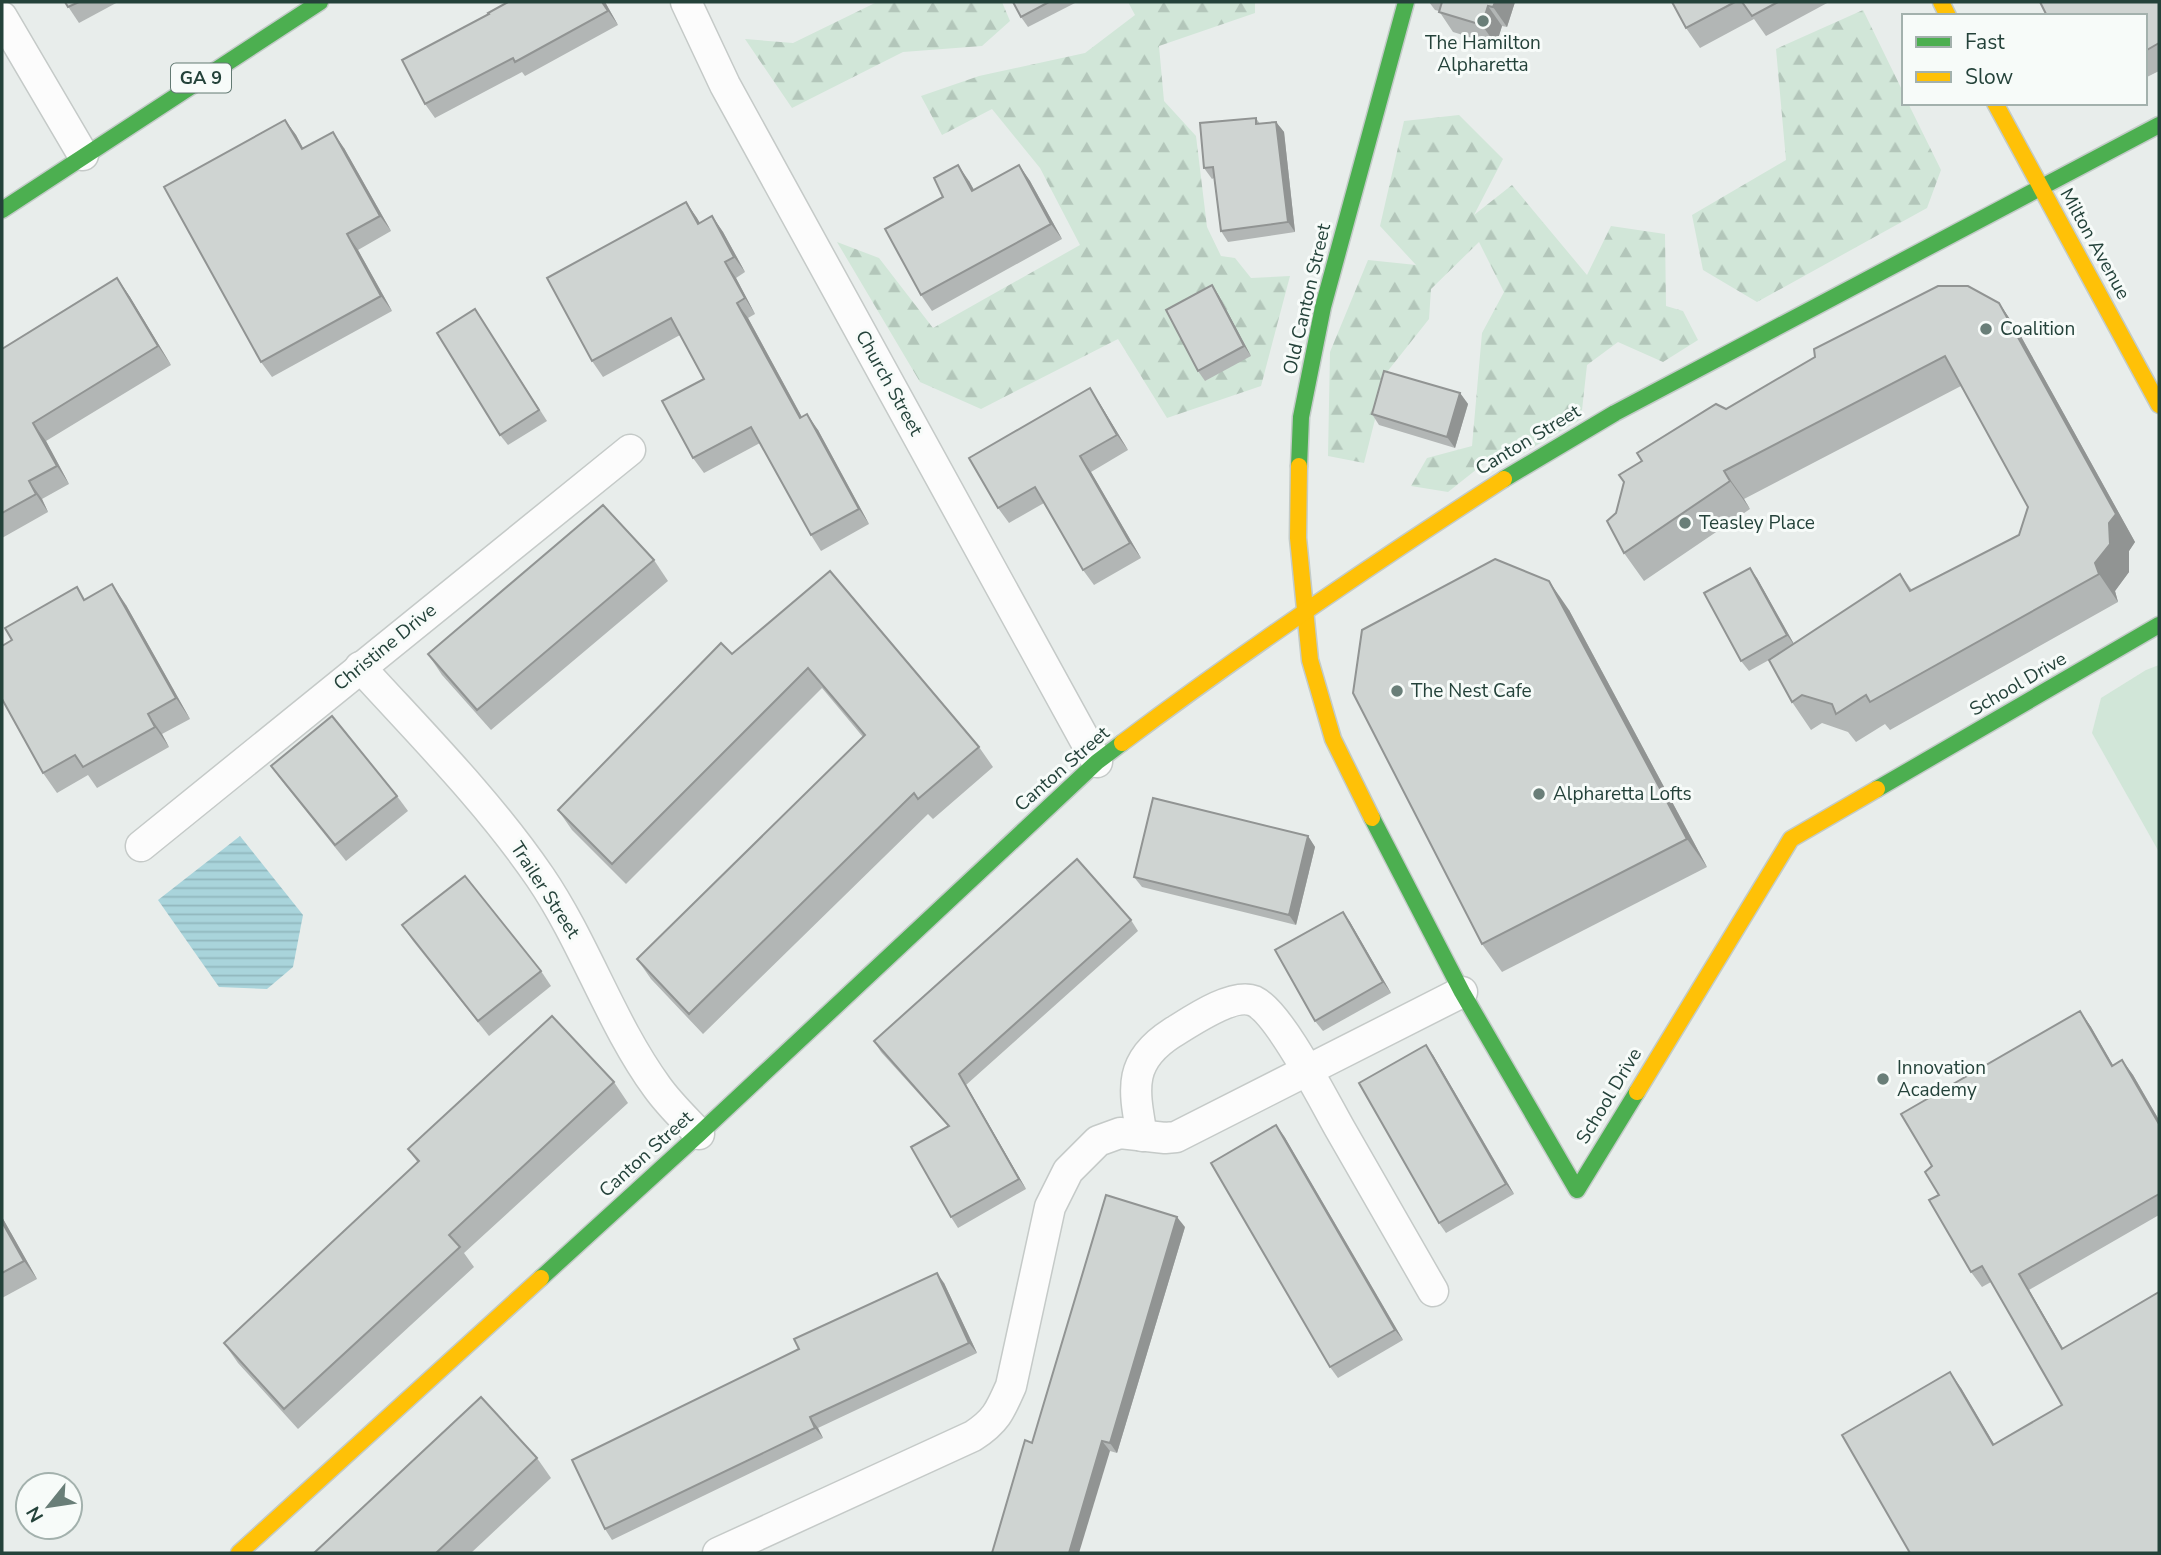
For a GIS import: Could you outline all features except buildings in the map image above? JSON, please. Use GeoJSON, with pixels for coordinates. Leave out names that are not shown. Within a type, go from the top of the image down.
{"type":"FeatureCollection","features":[{"type":"Feature","properties":{"kind":"street","name":"GA 9"},"geometry":{"type":"LineString","coordinates":[[2,210],[320,2]]}},
{"type":"Feature","properties":{"kind":"street","name":"Church Street"},"geometry":{"type":"LineString","coordinates":[[685,2],[725,85],[1097,762]]}},
{"type":"Feature","properties":{"kind":"street","name":"Old Canton Street"},"geometry":{"type":"LineString","coordinates":[[1305,613],[1298,530],[1301,417],[1323,307],[1406,2]]}},
{"type":"Feature","properties":{"kind":"street"},"geometry":{"type":"LineString","coordinates":[[2,17],[83,155]]}},
{"type":"Feature","properties":{"kind":"street","name":"Milton Avenue"},"geometry":{"type":"LineString","coordinates":[[1996,105],[2159,405]]}},
{"type":"Feature","properties":{"kind":"street","name":"Canton Street"},"geometry":{"type":"LineString","coordinates":[[239,1553],[699,1134],[1097,762],[1182,698],[1385,556],[1518,470],[1615,413],[1980,219],[2041,190],[2159,125]]}},
{"type":"Feature","properties":{"kind":"street","name":"Christine Drive"},"geometry":{"type":"LineString","coordinates":[[141,846],[630,450]]}},
{"type":"Feature","properties":{"kind":"street","name":"School Drive"},"geometry":{"type":"LineString","coordinates":[[1305,613],[1310,660],[1333,739],[1462,992],[1577,1190],[1791,839],[2159,625]]}},
{"type":"Feature","properties":{"kind":"street","name":"Trailer Street"},"geometry":{"type":"LineString","coordinates":[[360,667],[498,819],[541,878],[583,949],[624,1031],[657,1087],[699,1134]]}},
{"type":"Feature","properties":{"kind":"street"},"geometry":{"type":"LineString","coordinates":[[718,1553],[973,1436],[990,1424],[1000,1411],[1011,1386],[1050,1207],[1068,1171],[1098,1141],[1120,1133],[1176,1137],[1462,992]]}},
{"type":"Feature","properties":{"kind":"street"},"geometry":{"type":"LineString","coordinates":[[1142,1136],[1135,1091],[1138,1072],[1154,1046],[1175,1031],[1235,1000],[1252,1000],[1265,1009],[1306,1071],[1433,1291]]}},
{"type":"Feature","properties":{"kind":"green space"},"geometry":{"type":"Polygon","coordinates":[[[877,2],[1002,2],[1010,21],[982,46],[903,52],[792,108],[745,39],[793,43],[877,2]]]}},
{"type":"Feature","properties":{"kind":"green space"},"geometry":{"type":"Polygon","coordinates":[[[1128,2],[1255,2],[1255,13],[1159,46],[1164,101],[1196,136],[1207,227],[1221,256],[1235,258],[1251,278],[1290,276],[1261,386],[1167,418],[1118,339],[981,409],[920,382],[837,242],[879,258],[933,328],[1080,245],[1040,168],[992,109],[942,135],[921,96],[979,76],[1085,53],[1135,15],[1128,2]]]}},
{"type":"Feature","properties":{"kind":"green space"},"geometry":{"type":"Polygon","coordinates":[[[1863,10],[1902,90],[1902,105],[1909,105],[1941,170],[1927,208],[1757,302],[1703,270],[1692,215],[1786,160],[1776,49],[1863,10]]]}},
{"type":"Feature","properties":{"kind":"green space"},"geometry":{"type":"Polygon","coordinates":[[[1459,115],[1503,159],[1474,215],[1512,185],[1587,275],[1611,226],[1665,234],[1666,306],[1683,311],[1698,340],[1663,362],[1618,342],[1587,365],[1581,419],[1520,455],[1501,450],[1448,492],[1411,486],[1427,458],[1472,446],[1482,333],[1504,292],[1479,242],[1431,289],[1429,319],[1387,372],[1364,463],[1328,456],[1330,352],[1368,260],[1416,265],[1380,226],[1404,121],[1459,115]]]}},
{"type":"Feature","properties":{"kind":"green space"},"geometry":{"type":"Polygon","coordinates":[[[2159,665],[2159,852],[2092,733],[2101,698],[2159,665]]]}},
{"type":"Feature","properties":{"kind":"water"},"geometry":{"type":"Polygon","coordinates":[[[240,836],[303,915],[293,967],[267,989],[219,987],[158,900],[240,836]]]}},
{"type":"Feature","properties":{"kind":"traffic: fast"},"geometry":{"type":"LineString","coordinates":[[2,210],[320,2]]}},
{"type":"Feature","properties":{"kind":"traffic: fast"},"geometry":{"type":"LineString","coordinates":[[1299,466],[1301,417],[1323,307],[1406,2]]}},
{"type":"Feature","properties":{"kind":"traffic: fast"},"geometry":{"type":"LineString","coordinates":[[1504,479],[1615,413],[2159,125]]}},
{"type":"Feature","properties":{"kind":"traffic: fast"},"geometry":{"type":"LineString","coordinates":[[1877,789],[2159,625]]}},
{"type":"Feature","properties":{"kind":"traffic: fast"},"geometry":{"type":"LineString","coordinates":[[541,1278],[1097,762],[1122,743]]}},
{"type":"Feature","properties":{"kind":"traffic: fast"},"geometry":{"type":"LineString","coordinates":[[1372,818],[1462,992],[1577,1190],[1637,1092]]}},
{"type":"Feature","properties":{"kind":"traffic: slow"},"geometry":{"type":"LineString","coordinates":[[1941,2],[1947,14]]}},
{"type":"Feature","properties":{"kind":"traffic: slow"},"geometry":{"type":"LineString","coordinates":[[1996,105],[2159,405]]}},
{"type":"Feature","properties":{"kind":"traffic: slow"},"geometry":{"type":"LineString","coordinates":[[1299,466],[1298,538],[1310,660],[1333,739],[1372,818]]}},
{"type":"Feature","properties":{"kind":"traffic: slow"},"geometry":{"type":"LineString","coordinates":[[1122,743],[1311,608],[1504,479]]}},
{"type":"Feature","properties":{"kind":"traffic: slow"},"geometry":{"type":"LineString","coordinates":[[1637,1092],[1791,839],[1877,789]]}},
{"type":"Feature","properties":{"kind":"traffic: slow"},"geometry":{"type":"LineString","coordinates":[[239,1553],[541,1278]]}},
{"type":"Feature","properties":{"kind":"place","name":"The Hamilton Alpharetta"},"geometry":{"type":"Point","coordinates":[1483,21]}},
{"type":"Feature","properties":{"kind":"place","name":"Coalition"},"geometry":{"type":"Point","coordinates":[1986,329]}},
{"type":"Feature","properties":{"kind":"place","name":"Teasley Place"},"geometry":{"type":"Point","coordinates":[1685,523]}},
{"type":"Feature","properties":{"kind":"place","name":"The Nest Cafe"},"geometry":{"type":"Point","coordinates":[1397,691]}},
{"type":"Feature","properties":{"kind":"place","name":"Alpharetta Lofts"},"geometry":{"type":"Point","coordinates":[1539,794]}},
{"type":"Feature","properties":{"kind":"place","name":"Innovation Academy"},"geometry":{"type":"Point","coordinates":[1883,1079]}}]}
